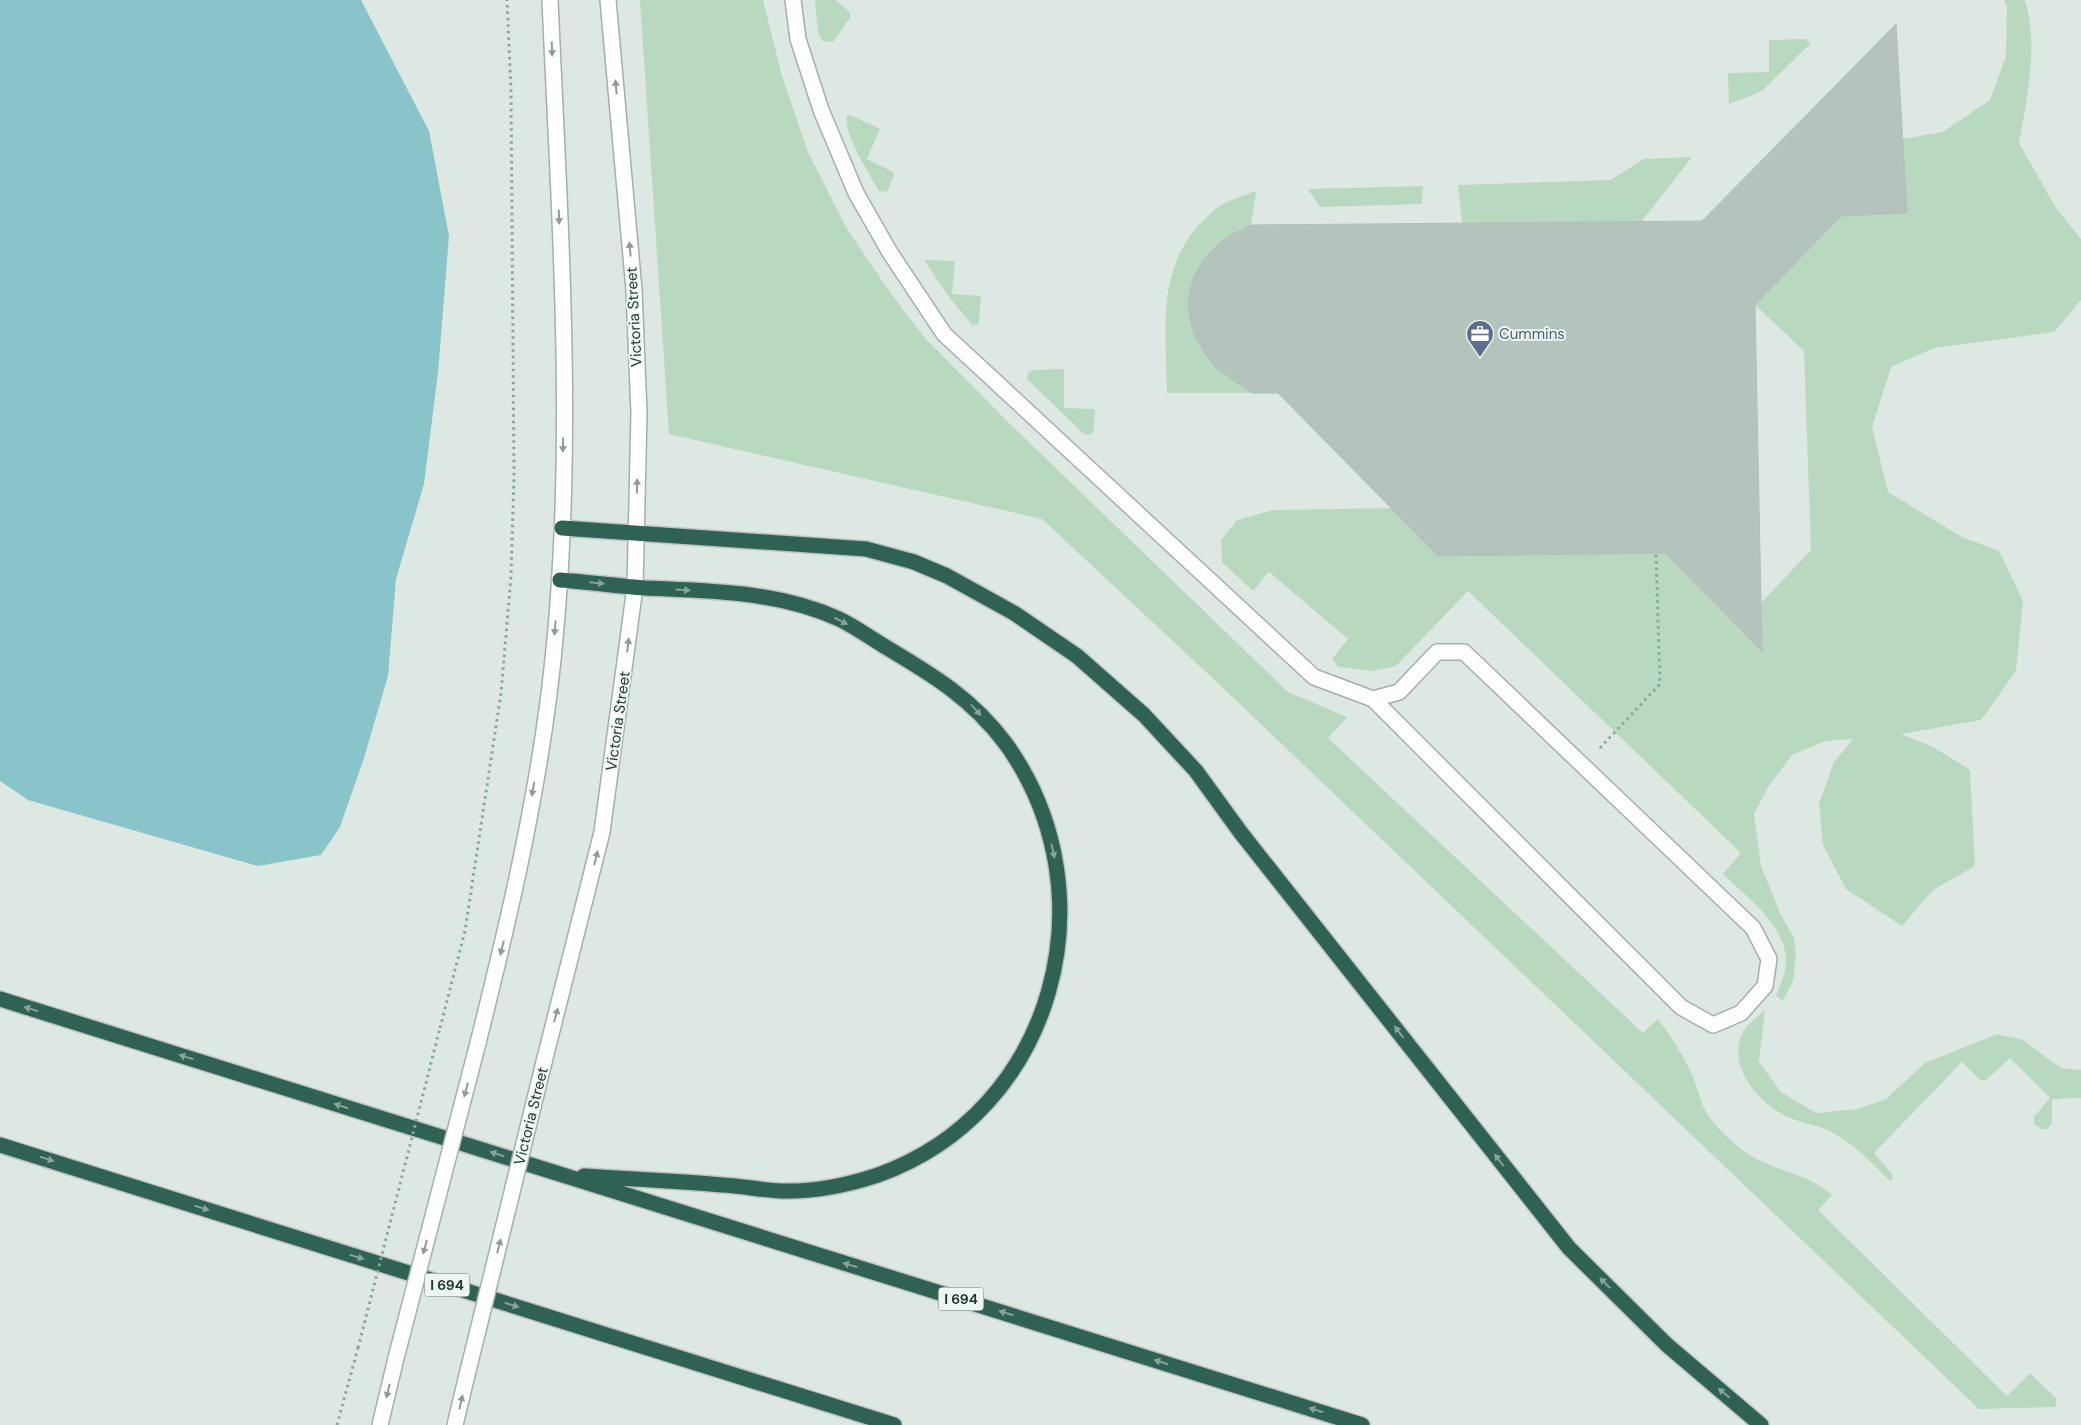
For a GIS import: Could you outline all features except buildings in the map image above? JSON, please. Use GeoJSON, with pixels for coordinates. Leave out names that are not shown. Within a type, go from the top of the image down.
{"type":"FeatureCollection","features":[{"type":"Feature","properties":{"kind":"highway"},"geometry":{"type":"LineString","coordinates":[[562,528],[636,535],[813,544],[866,549],[914,562],[946,576],[1014,613],[1077,656],[1144,715],[1196,771],[1241,833],[1569,1248],[1667,1345],[1761,1425]]}},
{"type":"Feature","properties":{"kind":"highway"},"geometry":{"type":"LineString","coordinates":[[560,580],[635,587],[740,593],[790,601],[840,619],[932,674],[972,706],[1005,744],[1029,783],[1047,826],[1058,875],[1061,915],[1057,963],[1044,1009],[1024,1053],[999,1089],[962,1127],[918,1157],[878,1174],[831,1187],[784,1191],[725,1185],[560,1174]]}},
{"type":"Feature","properties":{"kind":"highway","name":"I 694"},"geometry":{"type":"LineString","coordinates":[[0,999],[1362,1425]]}},
{"type":"Feature","properties":{"kind":"highway","name":"I 694"},"geometry":{"type":"LineString","coordinates":[[0,1145],[894,1425]]}},
{"type":"Feature","properties":{"kind":"street"},"geometry":{"type":"LineString","coordinates":[[380,1425],[504,938],[528,822],[548,702],[560,580],[562,528],[563,296],[550,0]]}},
{"type":"Feature","properties":{"kind":"street","name":"Victoria Street"},"geometry":{"type":"LineString","coordinates":[[455,1425],[602,832],[635,587],[639,413],[634,290],[608,0]]}},
{"type":"Feature","properties":{"kind":"street"},"geometry":{"type":"LineString","coordinates":[[793,0],[798,39],[821,110],[856,193],[889,251],[944,334],[1314,677],[1373,699],[1681,1007],[1713,1025],[1741,1013],[1765,986],[1769,960],[1752,928],[1464,652],[1437,652],[1399,692],[1373,699]]}},
{"type":"Feature","properties":{"kind":"path"},"geometry":{"type":"LineString","coordinates":[[337,1425],[465,931],[500,694],[512,577],[514,477],[512,91],[507,0]]}},
{"type":"Feature","properties":{"kind":"path"},"geometry":{"type":"LineString","coordinates":[[1583,766],[1660,684],[1656,553]]}},
{"type":"Feature","properties":{"kind":"green space"},"geometry":{"type":"Polygon","coordinates":[[[640,0],[763,0],[782,76],[808,152],[846,227],[887,288],[925,338],[1009,423],[1288,692],[1347,717],[1328,738],[1643,1033],[1658,1019],[1686,1062],[1708,1115],[1726,1136],[1752,1156],[1811,1181],[1832,1195],[1818,1210],[2007,1396],[2030,1373],[2057,1399],[2055,1407],[1979,1409],[1222,687],[1042,519],[669,434],[640,0]]]}},
{"type":"Feature","properties":{"kind":"green space"},"geometry":{"type":"Polygon","coordinates":[[[815,0],[835,0],[850,12],[850,18],[833,42],[822,41],[818,32],[815,0]]]}},
{"type":"Feature","properties":{"kind":"green space"},"geometry":{"type":"Polygon","coordinates":[[[2004,0],[2025,0],[2031,35],[2030,72],[2019,143],[2056,208],[2081,239],[2081,300],[2054,332],[1934,348],[1891,367],[1872,427],[1888,492],[1962,537],[1999,551],[2023,601],[2016,671],[1981,720],[1901,734],[1935,748],[1970,770],[1975,866],[1933,890],[1902,926],[1846,889],[1823,845],[1819,804],[1834,762],[1853,739],[1826,741],[1792,755],[1768,787],[1754,814],[1761,866],[1780,913],[1794,938],[1796,955],[1793,981],[1783,1001],[1776,996],[1786,964],[1784,946],[1779,934],[1753,902],[1723,874],[1741,853],[1468,591],[1396,666],[1373,671],[1338,667],[1332,659],[1348,639],[1269,572],[1253,591],[1222,562],[1221,540],[1237,520],[1274,510],[1391,508],[1665,553],[1762,651],[1761,603],[1811,550],[1804,351],[1755,305],[1841,216],[1906,213],[1902,139],[1943,132],[1990,100],[2006,56],[2007,7],[2004,0]]]}},
{"type":"Feature","properties":{"kind":"green space"},"geometry":{"type":"Polygon","coordinates":[[[1805,39],[1811,43],[1762,91],[1729,104],[1728,73],[1769,72],[1769,40],[1805,39]]]}},
{"type":"Feature","properties":{"kind":"green space"},"geometry":{"type":"Polygon","coordinates":[[[850,115],[880,129],[867,159],[893,172],[894,176],[887,192],[879,191],[858,154],[847,124],[847,116],[850,115]]]}},
{"type":"Feature","properties":{"kind":"green space"},"geometry":{"type":"Polygon","coordinates":[[[1692,157],[1641,222],[1462,223],[1458,185],[1611,180],[1644,159],[1692,157]]]}},
{"type":"Feature","properties":{"kind":"green space"},"geometry":{"type":"Polygon","coordinates":[[[1423,186],[1422,204],[1320,207],[1308,189],[1423,186]]]}},
{"type":"Feature","properties":{"kind":"green space"},"geometry":{"type":"Polygon","coordinates":[[[1256,191],[1251,225],[1224,241],[1204,260],[1197,271],[1191,299],[1197,341],[1205,355],[1221,371],[1252,393],[1167,393],[1166,316],[1168,293],[1173,270],[1182,248],[1197,228],[1217,208],[1231,200],[1256,191]]]}},
{"type":"Feature","properties":{"kind":"green space"},"geometry":{"type":"Polygon","coordinates":[[[924,260],[955,261],[952,294],[981,296],[979,323],[973,326],[949,297],[924,260]]]}},
{"type":"Feature","properties":{"kind":"green space"},"geometry":{"type":"Polygon","coordinates":[[[1064,369],[1064,408],[1095,409],[1094,430],[1090,435],[1084,434],[1027,379],[1028,373],[1033,370],[1064,369]]]}},
{"type":"Feature","properties":{"kind":"green space"},"geometry":{"type":"Polygon","coordinates":[[[1765,1010],[1759,1062],[1781,1092],[1816,1113],[1858,1109],[1886,1099],[1925,1063],[1997,1034],[2023,1040],[2061,1068],[2081,1070],[2081,1098],[2052,1099],[2052,1124],[2047,1129],[2042,1129],[2034,1124],[2034,1117],[2050,1098],[2010,1058],[1986,1080],[1980,1080],[1962,1062],[1874,1153],[1893,1175],[1892,1180],[1889,1180],[1851,1145],[1831,1132],[1792,1119],[1775,1110],[1765,1102],[1748,1082],[1739,1058],[1739,1045],[1745,1029],[1765,1010]]]}},
{"type":"Feature","properties":{"kind":"water"},"geometry":{"type":"Polygon","coordinates":[[[0,0],[361,0],[429,131],[449,236],[438,373],[424,484],[396,579],[388,676],[364,758],[340,827],[321,855],[258,866],[28,800],[0,781],[0,0]]]}},
{"type":"Feature","properties":{"kind":"place","name":"Cummins"},"geometry":{"type":"Point","coordinates":[1480,358]}}]}
